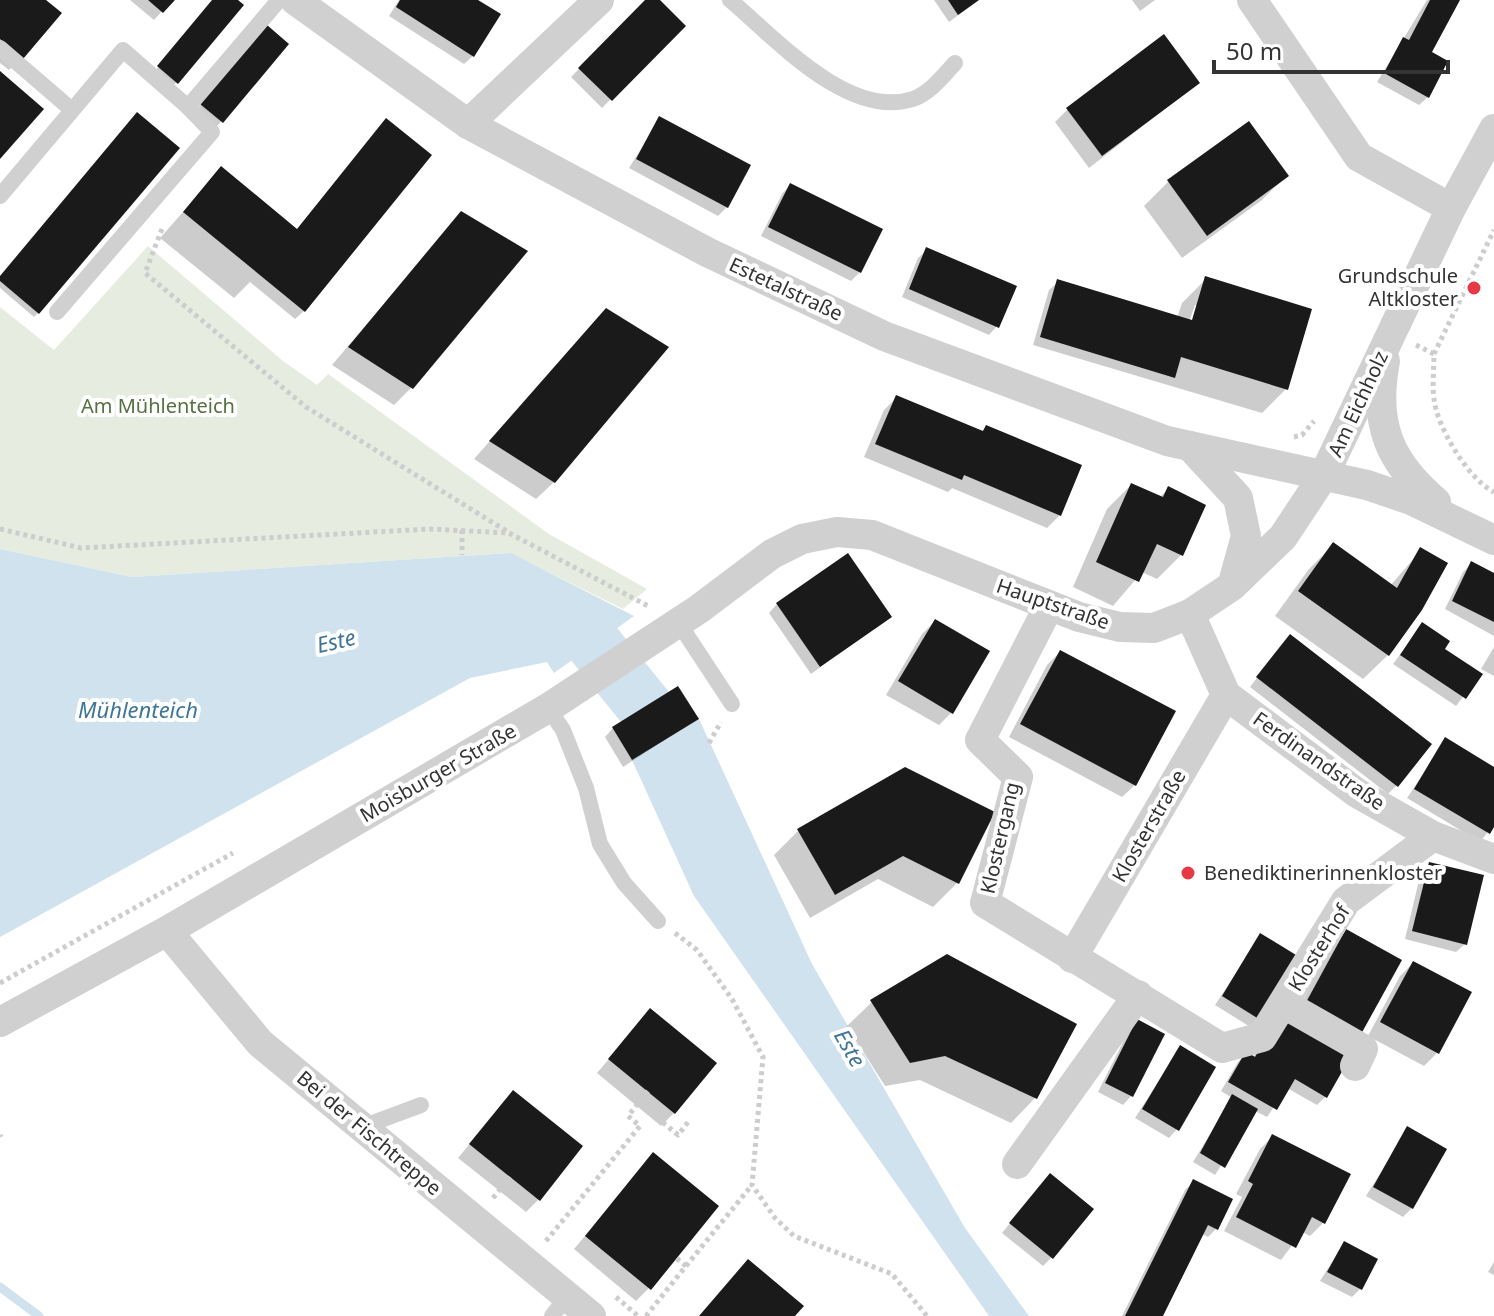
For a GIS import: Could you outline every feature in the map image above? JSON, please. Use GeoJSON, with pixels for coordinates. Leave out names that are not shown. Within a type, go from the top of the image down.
{"type":"FeatureCollection","features":[{"type":"Feature","properties":{"kind":"street","name":"Estetalstraße"},"geometry":{"type":"LineString","coordinates":[[295,0],[468,124],[707,252],[884,336],[1150,435],[1324,475]]}},
{"type":"Feature","properties":{"kind":"street"},"geometry":{"type":"LineString","coordinates":[[468,124],[599,0]]}},
{"type":"Feature","properties":{"kind":"street"},"geometry":{"type":"LineString","coordinates":[[1252,0],[1359,157],[1451,208]]}},
{"type":"Feature","properties":{"kind":"street","name":"Am Eichholz"},"geometry":{"type":"LineString","coordinates":[[1324,475],[1451,208],[1494,129]]}},
{"type":"Feature","properties":{"kind":"street","name":"Am Eichholz"},"geometry":{"type":"LineString","coordinates":[[1391,333],[1381,405],[1392,455],[1410,480],[1462,524]]}},
{"type":"Feature","properties":{"kind":"street"},"geometry":{"type":"LineString","coordinates":[[1190,446],[1238,498],[1246,536],[1232,586]]}},
{"type":"Feature","properties":{"kind":"street"},"geometry":{"type":"LineString","coordinates":[[1324,475],[1411,500],[1494,540]]}},
{"type":"Feature","properties":{"kind":"street","name":"Hauptstraße"},"geometry":{"type":"LineString","coordinates":[[872,535],[1079,617],[1120,627],[1154,628],[1190,614],[1232,586],[1283,537],[1324,475]]}},
{"type":"Feature","properties":{"kind":"street","name":"Moisburger Straße"},"geometry":{"type":"LineString","coordinates":[[0,1022],[167,931],[560,700],[678,622],[772,554],[802,539],[837,532],[872,535]]}},
{"type":"Feature","properties":{"kind":"street","name":"Klostergang"},"geometry":{"type":"LineString","coordinates":[[1049,606],[980,740],[1018,777],[985,903],[1072,958]]}},
{"type":"Feature","properties":{"kind":"street","name":"Ferdinandstraße"},"geometry":{"type":"LineString","coordinates":[[1190,614],[1226,695],[1357,793],[1433,836],[1494,859]]}},
{"type":"Feature","properties":{"kind":"street","name":"Klosterstraße"},"geometry":{"type":"LineString","coordinates":[[1072,958],[1226,695]]}},
{"type":"Feature","properties":{"kind":"street","name":"Klosterhof"},"geometry":{"type":"LineString","coordinates":[[1072,958],[1222,1048],[1262,1037],[1346,901],[1433,836]]}},
{"type":"Feature","properties":{"kind":"street","name":"Bei der Fischtreppe"},"geometry":{"type":"LineString","coordinates":[[167,931],[260,1043],[527,1264],[560,1306],[591,1316]]}},
{"type":"Feature","properties":{"kind":"street"},"geometry":{"type":"LineString","coordinates":[[1017,1164],[1138,995]]}},
{"type":"Feature","properties":{"kind":"street","name":"Klosterhof"},"geometry":{"type":"LineString","coordinates":[[1284,1004],[1363,1049],[1355,1066]]}},
{"type":"Feature","properties":{"kind":"lane"},"geometry":{"type":"LineString","coordinates":[[188,107],[279,0]]}},
{"type":"Feature","properties":{"kind":"lane"},"geometry":{"type":"LineString","coordinates":[[730,0],[826,81],[858,96],[887,102],[913,99],[930,89],[955,63]]}},
{"type":"Feature","properties":{"kind":"lane"},"geometry":{"type":"LineString","coordinates":[[0,48],[72,110]]}},
{"type":"Feature","properties":{"kind":"lane"},"geometry":{"type":"LineString","coordinates":[[0,196],[123,50],[212,132],[57,312]]}},
{"type":"Feature","properties":{"kind":"lane"},"geometry":{"type":"LineString","coordinates":[[678,622],[732,704]]}},
{"type":"Feature","properties":{"kind":"lane"},"geometry":{"type":"LineString","coordinates":[[560,700],[563,730],[586,788],[600,844],[624,883],[658,921]]}},
{"type":"Feature","properties":{"kind":"lane"},"geometry":{"type":"LineString","coordinates":[[362,1127],[421,1105]]}},
{"type":"Feature","properties":{"kind":"path"},"geometry":{"type":"LineString","coordinates":[[165,221],[145,273],[306,407],[509,533],[678,622]]}},
{"type":"Feature","properties":{"kind":"path"},"geometry":{"type":"LineString","coordinates":[[1494,230],[1434,354],[1434,401],[1455,453],[1485,487],[1494,492]]}},
{"type":"Feature","properties":{"kind":"path"},"geometry":{"type":"LineString","coordinates":[[1391,333],[1434,354]]}},
{"type":"Feature","properties":{"kind":"path"},"geometry":{"type":"LineString","coordinates":[[1289,439],[1302,435],[1323,411]]}},
{"type":"Feature","properties":{"kind":"path"},"geometry":{"type":"LineString","coordinates":[[0,529],[81,548],[306,533],[462,530],[509,533]]}},
{"type":"Feature","properties":{"kind":"path"},"geometry":{"type":"LineString","coordinates":[[462,530],[462,555]]}},
{"type":"Feature","properties":{"kind":"path"},"geometry":{"type":"LineString","coordinates":[[646,1316],[752,1185],[763,1057],[732,999],[697,950],[658,921]]}},
{"type":"Feature","properties":{"kind":"path"},"geometry":{"type":"LineString","coordinates":[[527,1264],[640,1126],[628,1116],[648,1091]]}},
{"type":"Feature","properties":{"kind":"path"},"geometry":{"type":"LineString","coordinates":[[638,1102],[678,1135],[689,1121]]}},
{"type":"Feature","properties":{"kind":"path"},"geometry":{"type":"LineString","coordinates":[[752,1185],[775,1218],[794,1236],[892,1274],[927,1316]]}},
{"type":"Feature","properties":{"kind":"path"},"geometry":{"type":"LineString","coordinates":[[676,1258],[686,1266]]}},
{"type":"Feature","properties":{"kind":"green space","name":"Am Mühlenteich"},"geometry":{"type":"Polygon","coordinates":[[[148,246],[283,361],[317,385],[328,374],[549,534],[647,589],[623,609],[510,553],[132,577],[0,549],[0,307],[54,350],[148,246]]]}},
{"type":"Feature","properties":{"kind":"water","name":"Mühlenteich"},"geometry":{"type":"Polygon","coordinates":[[[0,549],[132,577],[511,553],[634,616],[554,673],[547,662],[470,678],[0,937],[0,549]]]}},
{"type":"Feature","properties":{"kind":"water"},"geometry":{"type":"Polygon","coordinates":[[[699,719],[812,964],[965,1228],[1029,1316],[989,1316],[694,896],[632,760],[699,719]]]}},
{"type":"Feature","properties":{"kind":"building"},"geometry":{"type":"Polygon","coordinates":[[[0,0],[46,0],[62,13],[23,59],[0,39],[0,0]]]}},
{"type":"Feature","properties":{"kind":"building"},"geometry":{"type":"Polygon","coordinates":[[[148,0],[175,0],[163,13],[148,0]]]}},
{"type":"Feature","properties":{"kind":"building"},"geometry":{"type":"Polygon","coordinates":[[[212,0],[238,0],[244,5],[178,84],[157,66],[212,0]]]}},
{"type":"Feature","properties":{"kind":"building"},"geometry":{"type":"Polygon","coordinates":[[[400,0],[478,0],[501,14],[474,57],[396,7],[400,0]]]}},
{"type":"Feature","properties":{"kind":"building"},"geometry":{"type":"Polygon","coordinates":[[[645,0],[660,0],[686,26],[612,101],[578,68],[645,0]]]}},
{"type":"Feature","properties":{"kind":"building"},"geometry":{"type":"Polygon","coordinates":[[[948,0],[979,0],[958,15],[948,0]]]}},
{"type":"Feature","properties":{"kind":"building"},"geometry":{"type":"Polygon","coordinates":[[[1430,0],[1460,0],[1432,52],[1448,61],[1429,98],[1384,73],[1403,37],[1409,40],[1430,0]]]}},
{"type":"Feature","properties":{"kind":"building"},"geometry":{"type":"Polygon","coordinates":[[[267,25],[289,44],[223,123],[200,104],[267,25]]]}},
{"type":"Feature","properties":{"kind":"building"},"geometry":{"type":"Polygon","coordinates":[[[1164,34],[1200,83],[1102,156],[1066,108],[1164,34]]]}},
{"type":"Feature","properties":{"kind":"building"},"geometry":{"type":"Polygon","coordinates":[[[0,71],[44,109],[0,159],[0,71]]]}},
{"type":"Feature","properties":{"kind":"building"},"geometry":{"type":"Polygon","coordinates":[[[137,112],[180,148],[39,314],[0,281],[0,276],[137,112]]]}},
{"type":"Feature","properties":{"kind":"building"},"geometry":{"type":"Polygon","coordinates":[[[659,116],[751,165],[728,208],[636,159],[659,116]]]}},
{"type":"Feature","properties":{"kind":"building"},"geometry":{"type":"Polygon","coordinates":[[[386,118],[432,155],[305,312],[183,212],[221,166],[297,229],[386,118]]]}},
{"type":"Feature","properties":{"kind":"building"},"geometry":{"type":"Polygon","coordinates":[[[1249,121],[1289,176],[1207,236],[1167,180],[1249,121]]]}},
{"type":"Feature","properties":{"kind":"building"},"geometry":{"type":"Polygon","coordinates":[[[790,183],[883,229],[861,273],[768,227],[790,183]]]}},
{"type":"Feature","properties":{"kind":"building"},"geometry":{"type":"Polygon","coordinates":[[[461,211],[528,251],[413,389],[348,347],[461,211]]]}},
{"type":"Feature","properties":{"kind":"building"},"geometry":{"type":"Polygon","coordinates":[[[926,247],[1017,286],[999,328],[909,289],[926,247]]]}},
{"type":"Feature","properties":{"kind":"building"},"geometry":{"type":"Polygon","coordinates":[[[1205,276],[1312,309],[1288,390],[1181,357],[1175,378],[1040,337],[1057,279],[1192,320],[1205,276]]]}},
{"type":"Feature","properties":{"kind":"building"},"geometry":{"type":"Polygon","coordinates":[[[606,308],[669,347],[555,483],[489,441],[606,308]]]}},
{"type":"Feature","properties":{"kind":"building"},"geometry":{"type":"Polygon","coordinates":[[[896,395],[983,431],[986,425],[1082,465],[1061,516],[964,475],[962,480],[875,444],[896,395]]]}},
{"type":"Feature","properties":{"kind":"building"},"geometry":{"type":"Polygon","coordinates":[[[1131,483],[1163,497],[1168,486],[1206,505],[1183,556],[1157,544],[1139,582],[1096,562],[1131,483]]]}},
{"type":"Feature","properties":{"kind":"building"},"geometry":{"type":"Polygon","coordinates":[[[1333,542],[1397,588],[1420,547],[1448,563],[1422,610],[1389,656],[1298,591],[1333,542]]]}},
{"type":"Feature","properties":{"kind":"building"},"geometry":{"type":"Polygon","coordinates":[[[848,553],[892,617],[820,667],[776,603],[848,553]]]}},
{"type":"Feature","properties":{"kind":"building"},"geometry":{"type":"Polygon","coordinates":[[[1471,561],[1494,573],[1494,622],[1452,601],[1471,561]]]}},
{"type":"Feature","properties":{"kind":"building"},"geometry":{"type":"Polygon","coordinates":[[[935,619],[990,651],[953,714],[898,681],[935,619]]]}},
{"type":"Feature","properties":{"kind":"building"},"geometry":{"type":"Polygon","coordinates":[[[1422,622],[1450,641],[1445,649],[1483,674],[1466,699],[1400,655],[1422,622]]]}},
{"type":"Feature","properties":{"kind":"building"},"geometry":{"type":"Polygon","coordinates":[[[1290,634],[1432,744],[1398,787],[1256,677],[1290,634]]]}},
{"type":"Feature","properties":{"kind":"building"},"geometry":{"type":"Polygon","coordinates":[[[1060,650],[1176,711],[1136,786],[1020,724],[1060,650]]]}},
{"type":"Feature","properties":{"kind":"building"},"geometry":{"type":"Polygon","coordinates":[[[678,686],[699,719],[632,760],[612,727],[678,686]]]}},
{"type":"Feature","properties":{"kind":"building"},"geometry":{"type":"Polygon","coordinates":[[[1445,737],[1494,767],[1494,827],[1490,834],[1414,789],[1445,737]]]}},
{"type":"Feature","properties":{"kind":"building"},"geometry":{"type":"Polygon","coordinates":[[[905,767],[995,812],[959,884],[903,856],[835,895],[797,829],[905,767]]]}},
{"type":"Feature","properties":{"kind":"building"},"geometry":{"type":"Polygon","coordinates":[[[1429,862],[1484,875],[1467,945],[1412,931],[1429,862]]]}},
{"type":"Feature","properties":{"kind":"building"},"geometry":{"type":"Polygon","coordinates":[[[1346,929],[1402,960],[1360,1036],[1304,1006],[1346,929]]]}},
{"type":"Feature","properties":{"kind":"building"},"geometry":{"type":"Polygon","coordinates":[[[1260,933],[1301,958],[1262,1021],[1222,996],[1260,933]]]}},
{"type":"Feature","properties":{"kind":"building"},"geometry":{"type":"Polygon","coordinates":[[[947,954],[1077,1024],[1037,1099],[945,1056],[910,1063],[870,1000],[947,954]]]}},
{"type":"Feature","properties":{"kind":"building"},"geometry":{"type":"Polygon","coordinates":[[[1413,961],[1472,992],[1439,1054],[1380,1022],[1413,961]]]}},
{"type":"Feature","properties":{"kind":"building"},"geometry":{"type":"Polygon","coordinates":[[[650,1008],[717,1063],[675,1114],[608,1059],[650,1008]]]}},
{"type":"Feature","properties":{"kind":"building"},"geometry":{"type":"Polygon","coordinates":[[[1280,1013],[1352,1054],[1327,1098],[1295,1079],[1277,1110],[1228,1082],[1246,1051],[1255,1057],[1280,1013]]]}},
{"type":"Feature","properties":{"kind":"building"},"geometry":{"type":"Polygon","coordinates":[[[1137,1019],[1165,1034],[1133,1097],[1105,1083],[1137,1019]]]}},
{"type":"Feature","properties":{"kind":"building"},"geometry":{"type":"Polygon","coordinates":[[[1180,1045],[1216,1067],[1179,1131],[1142,1109],[1180,1045]]]}},
{"type":"Feature","properties":{"kind":"building"},"geometry":{"type":"Polygon","coordinates":[[[513,1090],[583,1146],[540,1201],[469,1144],[513,1090]]]}},
{"type":"Feature","properties":{"kind":"building"},"geometry":{"type":"Polygon","coordinates":[[[1232,1094],[1258,1109],[1225,1168],[1200,1153],[1232,1094]]]}},
{"type":"Feature","properties":{"kind":"building"},"geometry":{"type":"Polygon","coordinates":[[[1407,1126],[1447,1149],[1413,1209],[1373,1187],[1407,1126]]]}},
{"type":"Feature","properties":{"kind":"building"},"geometry":{"type":"Polygon","coordinates":[[[1272,1134],[1351,1174],[1325,1224],[1312,1217],[1296,1248],[1236,1217],[1253,1184],[1248,1181],[1272,1134]]]}},
{"type":"Feature","properties":{"kind":"building"},"geometry":{"type":"Polygon","coordinates":[[[653,1152],[719,1206],[651,1290],[585,1236],[653,1152]]]}},
{"type":"Feature","properties":{"kind":"building"},"geometry":{"type":"Polygon","coordinates":[[[1050,1173],[1094,1209],[1053,1259],[1009,1223],[1050,1173]]]}},
{"type":"Feature","properties":{"kind":"building"},"geometry":{"type":"Polygon","coordinates":[[[1193,1179],[1233,1199],[1218,1230],[1208,1225],[1163,1316],[1125,1316],[1193,1179]]]}},
{"type":"Feature","properties":{"kind":"building"},"geometry":{"type":"Polygon","coordinates":[[[1344,1241],[1378,1259],[1362,1290],[1327,1272],[1344,1241]]]}},
{"type":"Feature","properties":{"kind":"building"},"geometry":{"type":"Polygon","coordinates":[[[748,1259],[804,1306],[795,1316],[699,1316],[748,1259]]]}},
{"type":"Feature","properties":{"kind":"waterway","name":"Este"},"geometry":{"type":"LineString","coordinates":[[526,626],[581,628],[645,707]]}},
{"type":"Feature","properties":{"kind":"waterway"},"geometry":{"type":"LineString","coordinates":[[0,1287],[39,1316]]}},
{"type":"Feature","properties":{"kind":"place","name":"Grundschule Altkloster"},"geometry":{"type":"Point","coordinates":[1474,288]}},
{"type":"Feature","properties":{"kind":"place","name":"Benediktinerinnenkloster"},"geometry":{"type":"Point","coordinates":[1188,873]}}]}
